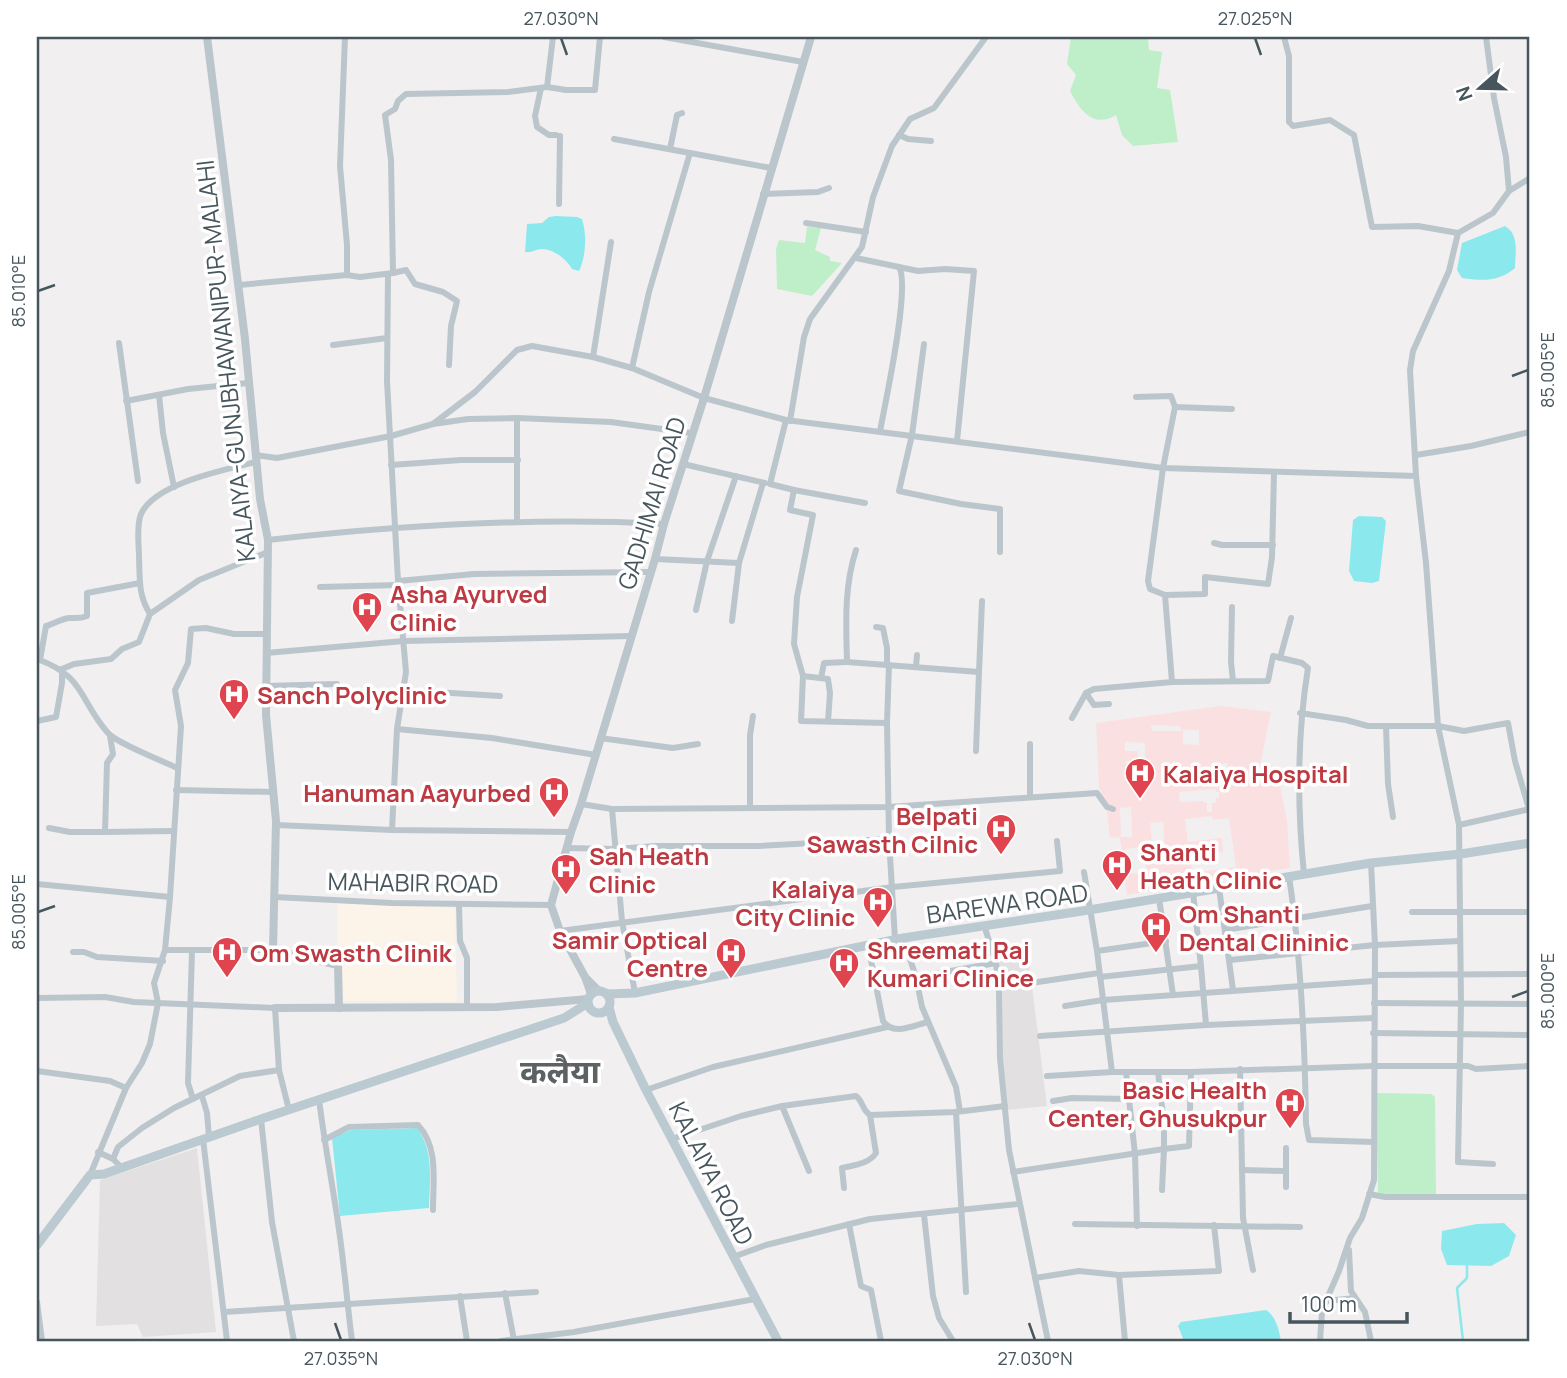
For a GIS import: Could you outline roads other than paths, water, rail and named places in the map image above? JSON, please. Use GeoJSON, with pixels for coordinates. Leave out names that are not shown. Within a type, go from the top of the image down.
{"type":"FeatureCollection","features":[{"type":"Feature","properties":{"kind":"main road","name":"BAREWA ROAD"},"geometry":{"type":"LineString","coordinates":[[319,1099],[564,1018],[597,998],[635,993],[900,938],[1090,910],[1371,863],[1461,854],[1530,843]]}},
{"type":"Feature","properties":{"kind":"main road"},"geometry":{"type":"LineString","coordinates":[[597,998],[607,1009],[595,1013],[597,998]]}},
{"type":"Feature","properties":{"kind":"main road","name":"KALAIYA ROAD"},"geometry":{"type":"LineString","coordinates":[[607,1009],[646,1090],[778,1341]]}},
{"type":"Feature","properties":{"kind":"main road"},"geometry":{"type":"LineString","coordinates":[[37,1245],[90,1175],[104,1174],[319,1099]]}},
{"type":"Feature","properties":{"kind":"street","name":"KALAIYA-GUNJBHAWANIPUR-MALAHI"},"geometry":{"type":"LineString","coordinates":[[207,37],[239,285],[260,499],[268,540],[266,686],[276,825],[273,950]]}},
{"type":"Feature","properties":{"kind":"street"},"geometry":{"type":"LineString","coordinates":[[345,37],[340,166],[347,275]]}},
{"type":"Feature","properties":{"kind":"street"},"geometry":{"type":"LineString","coordinates":[[553,37],[544,87],[535,116],[537,127],[549,135],[558,136],[559,204]]}},
{"type":"Feature","properties":{"kind":"street"},"geometry":{"type":"LineString","coordinates":[[392,830],[397,729],[406,672],[398,583],[387,381],[391,160],[385,115],[395,109],[398,101],[406,94],[508,92],[544,87],[595,90],[600,37]]}},
{"type":"Feature","properties":{"kind":"street"},"geometry":{"type":"LineString","coordinates":[[664,37],[803,62]]}},
{"type":"Feature","properties":{"kind":"street","name":"GADHIMAI ROAD"},"geometry":{"type":"LineString","coordinates":[[551,905],[811,37]]}},
{"type":"Feature","properties":{"kind":"street"},"geometry":{"type":"LineString","coordinates":[[732,621],[739,563],[788,420],[810,319],[862,247],[873,197],[892,146],[910,119],[934,108],[986,37]]}},
{"type":"Feature","properties":{"kind":"street"},"geometry":{"type":"LineString","coordinates":[[1284,37],[1289,56],[1289,122],[1293,126],[1330,120],[1354,135],[1371,227],[1418,226],[1458,233],[1493,213],[1509,191],[1530,178]]}},
{"type":"Feature","properties":{"kind":"street"},"geometry":{"type":"LineString","coordinates":[[1486,37],[1509,191]]}},
{"type":"Feature","properties":{"kind":"street"},"geometry":{"type":"LineString","coordinates":[[670,149],[677,115],[682,114]]}},
{"type":"Feature","properties":{"kind":"street"},"geometry":{"type":"LineString","coordinates":[[899,135],[908,139],[931,141]]}},
{"type":"Feature","properties":{"kind":"street"},"geometry":{"type":"LineString","coordinates":[[614,139],[771,168]]}},
{"type":"Feature","properties":{"kind":"street"},"geometry":{"type":"LineString","coordinates":[[632,369],[649,292],[690,153]]}},
{"type":"Feature","properties":{"kind":"street"},"geometry":{"type":"LineString","coordinates":[[763,194],[818,192],[829,188]]}},
{"type":"Feature","properties":{"kind":"street"},"geometry":{"type":"LineString","coordinates":[[806,223],[866,232]]}},
{"type":"Feature","properties":{"kind":"street"},"geometry":{"type":"LineString","coordinates":[[1458,233],[1449,271],[1413,351],[1410,370],[1416,476],[1426,563],[1438,726],[1459,825],[1461,854],[1458,1162],[1493,1164]]}},
{"type":"Feature","properties":{"kind":"street"},"geometry":{"type":"LineString","coordinates":[[593,357],[611,242]]}},
{"type":"Feature","properties":{"kind":"street"},"geometry":{"type":"LineString","coordinates":[[856,258],[918,271],[974,271],[957,441]]}},
{"type":"Feature","properties":{"kind":"street"},"geometry":{"type":"LineString","coordinates":[[880,431],[901,309],[902,272],[899,267]]}},
{"type":"Feature","properties":{"kind":"street"},"geometry":{"type":"LineString","coordinates":[[239,285],[347,275],[360,278],[406,270],[415,284],[443,292],[457,301],[451,326],[449,365]]}},
{"type":"Feature","properties":{"kind":"street"},"geometry":{"type":"LineString","coordinates":[[333,345],[387,338]]}},
{"type":"Feature","properties":{"kind":"street"},"geometry":{"type":"LineString","coordinates":[[119,343],[138,481]]}},
{"type":"Feature","properties":{"kind":"street"},"geometry":{"type":"LineString","coordinates":[[924,344],[912,435],[900,491],[1000,509],[1000,552]]}},
{"type":"Feature","properties":{"kind":"street"},"geometry":{"type":"LineString","coordinates":[[433,424],[475,392],[517,351],[532,346],[593,357],[632,369],[704,398],[788,420],[1163,468],[1416,476]]}},
{"type":"Feature","properties":{"kind":"street"},"geometry":{"type":"LineString","coordinates":[[126,401],[188,389],[247,383]]}},
{"type":"Feature","properties":{"kind":"street"},"geometry":{"type":"LineString","coordinates":[[159,395],[163,433],[174,487]]}},
{"type":"Feature","properties":{"kind":"street"},"geometry":{"type":"LineString","coordinates":[[1136,397],[1171,396],[1175,407],[1163,468],[1148,581],[1150,589],[1165,595],[1205,594],[1205,578],[1268,584],[1273,545],[1274,473]]}},
{"type":"Feature","properties":{"kind":"street"},"geometry":{"type":"LineString","coordinates":[[1175,407],[1232,409]]}},
{"type":"Feature","properties":{"kind":"street"},"geometry":{"type":"LineString","coordinates":[[517,418],[517,521]]}},
{"type":"Feature","properties":{"kind":"street"},"geometry":{"type":"LineString","coordinates":[[150,614],[141,601],[140,515],[152,500],[174,487],[256,459],[277,458],[391,436],[454,419],[517,418],[611,422],[691,432]]}},
{"type":"Feature","properties":{"kind":"street"},"geometry":{"type":"LineString","coordinates":[[1416,454],[1471,446],[1530,432]]}},
{"type":"Feature","properties":{"kind":"street"},"geometry":{"type":"LineString","coordinates":[[391,465],[461,460],[518,460]]}},
{"type":"Feature","properties":{"kind":"street"},"geometry":{"type":"LineString","coordinates":[[683,464],[794,490],[865,503]]}},
{"type":"Feature","properties":{"kind":"street"},"geometry":{"type":"LineString","coordinates":[[696,610],[707,561],[736,477]]}},
{"type":"Feature","properties":{"kind":"street"},"geometry":{"type":"LineString","coordinates":[[794,490],[790,510],[813,515],[797,597],[794,644],[803,676],[802,721],[887,723]]}},
{"type":"Feature","properties":{"kind":"street"},"geometry":{"type":"LineString","coordinates":[[268,540],[395,527],[517,521],[587,520],[664,524]]}},
{"type":"Feature","properties":{"kind":"street"},"geometry":{"type":"LineString","coordinates":[[1214,543],[1273,545]]}},
{"type":"Feature","properties":{"kind":"street"},"geometry":{"type":"LineString","coordinates":[[848,662],[846,601],[856,550]]}},
{"type":"Feature","properties":{"kind":"street"},"geometry":{"type":"LineString","coordinates":[[62,669],[74,664],[111,659],[122,649],[139,642],[150,614],[199,580],[268,552]]}},
{"type":"Feature","properties":{"kind":"street"},"geometry":{"type":"LineString","coordinates":[[655,559],[739,563]]}},
{"type":"Feature","properties":{"kind":"street"},"geometry":{"type":"LineString","coordinates":[[320,587],[398,583],[474,574],[651,572]]}},
{"type":"Feature","properties":{"kind":"street"},"geometry":{"type":"LineString","coordinates":[[105,832],[107,763],[113,754],[109,735],[80,689],[62,669],[38,660],[46,626],[55,625],[65,619],[87,616],[87,593],[140,583]]}},
{"type":"Feature","properties":{"kind":"street"},"geometry":{"type":"LineString","coordinates":[[1165,595],[1172,682]]}},
{"type":"Feature","properties":{"kind":"street"},"geometry":{"type":"LineString","coordinates":[[976,751],[982,601]]}},
{"type":"Feature","properties":{"kind":"street"},"geometry":{"type":"LineString","coordinates":[[1232,607],[1233,681]]}},
{"type":"Feature","properties":{"kind":"street"},"geometry":{"type":"LineString","coordinates":[[1280,658],[1291,618]]}},
{"type":"Feature","properties":{"kind":"street"},"geometry":{"type":"LineString","coordinates":[[876,627],[883,628],[887,648],[888,807],[893,887],[900,938],[916,977],[928,1022],[956,1087],[966,1293]]}},
{"type":"Feature","properties":{"kind":"street"},"geometry":{"type":"LineString","coordinates":[[90,1175],[126,1088],[150,1044],[158,1003],[154,983],[165,950],[181,726],[175,690],[188,663],[191,629],[206,628],[234,634],[266,634]]}},
{"type":"Feature","properties":{"kind":"street"},"geometry":{"type":"LineString","coordinates":[[266,653],[404,641],[631,636]]}},
{"type":"Feature","properties":{"kind":"street"},"geometry":{"type":"LineString","coordinates":[[916,667],[917,654]]}},
{"type":"Feature","properties":{"kind":"street"},"geometry":{"type":"LineString","coordinates":[[1072,718],[1086,693],[1094,689],[1172,682],[1268,681],[1273,656],[1303,663],[1308,668],[1300,713],[1298,819],[1304,874]]}},
{"type":"Feature","properties":{"kind":"street"},"geometry":{"type":"LineString","coordinates":[[821,678],[824,663],[848,662],[979,672]]}},
{"type":"Feature","properties":{"kind":"street"},"geometry":{"type":"LineString","coordinates":[[37,721],[56,717],[62,669]]}},
{"type":"Feature","properties":{"kind":"street"},"geometry":{"type":"LineString","coordinates":[[803,676],[828,679],[828,720]]}},
{"type":"Feature","properties":{"kind":"street"},"geometry":{"type":"LineString","coordinates":[[266,686],[337,684]]}},
{"type":"Feature","properties":{"kind":"street"},"geometry":{"type":"LineString","coordinates":[[403,690],[500,696]]}},
{"type":"Feature","properties":{"kind":"street"},"geometry":{"type":"LineString","coordinates":[[1086,693],[1094,705],[1109,704]]}},
{"type":"Feature","properties":{"kind":"street"},"geometry":{"type":"LineString","coordinates":[[1300,713],[1368,726],[1438,726],[1464,731],[1508,723],[1515,761],[1530,809],[1459,825]]}},
{"type":"Feature","properties":{"kind":"street"},"geometry":{"type":"LineString","coordinates":[[750,807],[752,716]]}},
{"type":"Feature","properties":{"kind":"street"},"geometry":{"type":"LineString","coordinates":[[1385,726],[1393,817]]}},
{"type":"Feature","properties":{"kind":"street"},"geometry":{"type":"LineString","coordinates":[[397,729],[492,737],[596,755]]}},
{"type":"Feature","properties":{"kind":"street"},"geometry":{"type":"LineString","coordinates":[[109,735],[177,768]]}},
{"type":"Feature","properties":{"kind":"street"},"geometry":{"type":"LineString","coordinates":[[600,738],[673,748],[698,744]]}},
{"type":"Feature","properties":{"kind":"street"},"geometry":{"type":"LineString","coordinates":[[1030,744],[1030,797]]}},
{"type":"Feature","properties":{"kind":"street"},"geometry":{"type":"LineString","coordinates":[[176,790],[273,792]]}},
{"type":"Feature","properties":{"kind":"street"},"geometry":{"type":"LineString","coordinates":[[581,804],[612,809],[888,807],[1097,793],[1107,807],[1113,809]]}},
{"type":"Feature","properties":{"kind":"street"},"geometry":{"type":"LineString","coordinates":[[612,809],[622,922],[635,993]]}},
{"type":"Feature","properties":{"kind":"street"},"geometry":{"type":"LineString","coordinates":[[276,825],[392,830],[571,832]]}},
{"type":"Feature","properties":{"kind":"street"},"geometry":{"type":"LineString","coordinates":[[49,828],[70,832],[173,831]]}},
{"type":"Feature","properties":{"kind":"street"},"geometry":{"type":"LineString","coordinates":[[566,848],[758,846],[889,839]]}},
{"type":"Feature","properties":{"kind":"street"},"geometry":{"type":"LineString","coordinates":[[560,931],[893,887],[1060,872],[1057,841]]}},
{"type":"Feature","properties":{"kind":"street"},"geometry":{"type":"LineString","coordinates":[[1371,863],[1375,945],[1374,1180],[1362,1219],[1350,1238],[1349,1246],[1351,1291],[1365,1312],[1371,1341]]}},
{"type":"Feature","properties":{"kind":"street"},"geometry":{"type":"LineString","coordinates":[[1084,872],[1112,1072]]}},
{"type":"Feature","properties":{"kind":"street"},"geometry":{"type":"LineString","coordinates":[[1289,876],[1303,1020],[1306,1124],[1309,1140],[1374,1142]]}},
{"type":"Feature","properties":{"kind":"street"},"geometry":{"type":"LineString","coordinates":[[37,884],[170,897]]}},
{"type":"Feature","properties":{"kind":"street"},"geometry":{"type":"LineString","coordinates":[[1219,888],[1233,990]]}},
{"type":"Feature","properties":{"kind":"street"},"geometry":{"type":"LineString","coordinates":[[1193,892],[1206,1026]]}},
{"type":"Feature","properties":{"kind":"street","name":"MAHABIR ROAD"},"geometry":{"type":"LineString","coordinates":[[275,897],[551,905]]}},
{"type":"Feature","properties":{"kind":"street"},"geometry":{"type":"LineString","coordinates":[[1159,898],[1173,995]]}},
{"type":"Feature","properties":{"kind":"street"},"geometry":{"type":"LineString","coordinates":[[459,904],[460,941],[467,958],[467,1007]]}},
{"type":"Feature","properties":{"kind":"street"},"geometry":{"type":"LineString","coordinates":[[37,998],[105,997],[158,1003],[339,1008],[496,1007],[597,998],[560,931],[551,905]]}},
{"type":"Feature","properties":{"kind":"street"},"geometry":{"type":"LineString","coordinates":[[1225,930],[1372,906]]}},
{"type":"Feature","properties":{"kind":"street"},"geometry":{"type":"LineString","coordinates":[[1412,912],[1530,912]]}},
{"type":"Feature","properties":{"kind":"street"},"geometry":{"type":"LineString","coordinates":[[984,925],[996,964],[1000,1058],[1013,1172],[1048,1341]]}},
{"type":"Feature","properties":{"kind":"street"},"geometry":{"type":"LineString","coordinates":[[1097,951],[1166,941]]}},
{"type":"Feature","properties":{"kind":"street"},"geometry":{"type":"LineString","coordinates":[[1230,960],[1375,945],[1460,941]]}},
{"type":"Feature","properties":{"kind":"street"},"geometry":{"type":"LineString","coordinates":[[869,945],[883,1021],[887,1027],[894,1030],[928,1022]]}},
{"type":"Feature","properties":{"kind":"street"},"geometry":{"type":"LineString","coordinates":[[165,950],[273,950],[338,965],[339,1008]]}},
{"type":"Feature","properties":{"kind":"street"},"geometry":{"type":"LineString","coordinates":[[192,951],[188,1083],[193,1099]]}},
{"type":"Feature","properties":{"kind":"street"},"geometry":{"type":"LineString","coordinates":[[73,952],[84,952],[97,957],[163,961]]}},
{"type":"Feature","properties":{"kind":"street"},"geometry":{"type":"LineString","coordinates":[[916,977],[996,964]]}},
{"type":"Feature","properties":{"kind":"street"},"geometry":{"type":"LineString","coordinates":[[1031,983],[1201,966]]}},
{"type":"Feature","properties":{"kind":"street"},"geometry":{"type":"LineString","coordinates":[[1065,1006],[1102,1000],[1375,978],[1530,974]]}},
{"type":"Feature","properties":{"kind":"street"},"geometry":{"type":"LineString","coordinates":[[1374,1003],[1530,1004]]}},
{"type":"Feature","properties":{"kind":"street"},"geometry":{"type":"LineString","coordinates":[[275,1008],[279,1070],[289,1110]]}},
{"type":"Feature","properties":{"kind":"street"},"geometry":{"type":"LineString","coordinates":[[1040,1036],[1374,1018]]}},
{"type":"Feature","properties":{"kind":"street"},"geometry":{"type":"LineString","coordinates":[[646,1090],[713,1067],[887,1027]]}},
{"type":"Feature","properties":{"kind":"street"},"geometry":{"type":"LineString","coordinates":[[1374,1033],[1530,1035]]}},
{"type":"Feature","properties":{"kind":"street"},"geometry":{"type":"LineString","coordinates":[[1047,1076],[1373,1066],[1460,1066],[1476,1069],[1530,1066]]}},
{"type":"Feature","properties":{"kind":"street"},"geometry":{"type":"LineString","coordinates":[[1240,1069],[1245,1226],[1253,1270]]}},
{"type":"Feature","properties":{"kind":"street"},"geometry":{"type":"LineString","coordinates":[[113,1159],[118,1147],[142,1128],[193,1099],[240,1076],[279,1070]]}},
{"type":"Feature","properties":{"kind":"street"},"geometry":{"type":"LineString","coordinates":[[37,1071],[110,1082],[126,1088]]}},
{"type":"Feature","properties":{"kind":"street"},"geometry":{"type":"LineString","coordinates":[[1126,1072],[1135,1154],[1137,1226]]}},
{"type":"Feature","properties":{"kind":"street"},"geometry":{"type":"LineString","coordinates":[[1158,1072],[1164,1149],[1162,1190]]}},
{"type":"Feature","properties":{"kind":"street"},"geometry":{"type":"LineString","coordinates":[[1013,1172],[1189,1146],[1191,1072]]}},
{"type":"Feature","properties":{"kind":"street"},"geometry":{"type":"LineString","coordinates":[[202,1096],[207,1113],[206,1138],[227,1341]]}},
{"type":"Feature","properties":{"kind":"street"},"geometry":{"type":"LineString","coordinates":[[672,1139],[741,1116],[782,1106],[856,1096],[860,1099],[864,1112],[870,1115],[1004,1106]]}},
{"type":"Feature","properties":{"kind":"street"},"geometry":{"type":"LineString","coordinates":[[1053,1101],[1072,1098],[1131,1099]]}},
{"type":"Feature","properties":{"kind":"street"},"geometry":{"type":"LineString","coordinates":[[319,1099],[339,1228],[352,1341]]}},
{"type":"Feature","properties":{"kind":"street"},"geometry":{"type":"LineString","coordinates":[[782,1106],[809,1171]]}},
{"type":"Feature","properties":{"kind":"street"},"geometry":{"type":"LineString","coordinates":[[844,1188],[842,1168],[872,1159],[876,1153],[870,1115]]}},
{"type":"Feature","properties":{"kind":"street"},"geometry":{"type":"LineString","coordinates":[[261,1119],[272,1222],[294,1341]]}},
{"type":"Feature","properties":{"kind":"street"},"geometry":{"type":"LineString","coordinates":[[324,1140],[349,1127],[418,1125],[430,1143],[434,1171],[433,1210]]}},
{"type":"Feature","properties":{"kind":"street"},"geometry":{"type":"LineString","coordinates":[[1286,1148],[1286,1187]]}},
{"type":"Feature","properties":{"kind":"street"},"geometry":{"type":"LineString","coordinates":[[98,1152],[113,1159],[121,1167]]}},
{"type":"Feature","properties":{"kind":"street"},"geometry":{"type":"LineString","coordinates":[[1242,1171],[1286,1171]]}},
{"type":"Feature","properties":{"kind":"street"},"geometry":{"type":"LineString","coordinates":[[1369,1195],[1530,1197]]}},
{"type":"Feature","properties":{"kind":"street"},"geometry":{"type":"LineString","coordinates":[[733,1257],[766,1245],[870,1219],[1019,1204]]}},
{"type":"Feature","properties":{"kind":"street"},"geometry":{"type":"LineString","coordinates":[[923,1215],[933,1296],[939,1318],[953,1341]]}},
{"type":"Feature","properties":{"kind":"street"},"geometry":{"type":"LineString","coordinates":[[849,1224],[861,1286],[871,1290],[881,1341]]}},
{"type":"Feature","properties":{"kind":"street"},"geometry":{"type":"LineString","coordinates":[[1075,1224],[1300,1227]]}},
{"type":"Feature","properties":{"kind":"street"},"geometry":{"type":"LineString","coordinates":[[1035,1278],[1079,1271],[1119,1275],[1219,1271],[1214,1225]]}},
{"type":"Feature","properties":{"kind":"street"},"geometry":{"type":"LineString","coordinates":[[1320,1341],[1322,1312],[1349,1246]]}},
{"type":"Feature","properties":{"kind":"street"},"geometry":{"type":"LineString","coordinates":[[1119,1275],[1125,1341]]}},
{"type":"Feature","properties":{"kind":"street"},"geometry":{"type":"LineString","coordinates":[[224,1312],[536,1292]]}},
{"type":"Feature","properties":{"kind":"street"},"geometry":{"type":"LineString","coordinates":[[505,1293],[516,1341]]}},
{"type":"Feature","properties":{"kind":"street"},"geometry":{"type":"LineString","coordinates":[[460,1296],[467,1341]]}},
{"type":"Feature","properties":{"kind":"street"},"geometry":{"type":"LineString","coordinates":[[1326,1301],[1354,1298]]}},
{"type":"Feature","properties":{"kind":"street"},"geometry":{"type":"LineString","coordinates":[[501,1341],[516,1341],[755,1300]]}},
{"type":"Feature","properties":{"kind":"street"},"geometry":{"type":"LineString","coordinates":[[37,1302],[43,1341]]}},
{"type":"Feature","properties":{"kind":"water"},"geometry":{"type":"Polygon","coordinates":[[[549,217],[582,219],[585,245],[579,271],[572,269],[551,251],[542,249],[525,252],[527,224],[542,223],[549,217]]]}},
{"type":"Feature","properties":{"kind":"water"},"geometry":{"type":"Polygon","coordinates":[[[1505,226],[1515,239],[1515,268],[1503,276],[1490,279],[1462,278],[1457,270],[1462,243],[1505,226]]]}},
{"type":"Feature","properties":{"kind":"water"},"geometry":{"type":"Polygon","coordinates":[[[1359,516],[1382,517],[1386,521],[1379,581],[1372,583],[1354,581],[1349,571],[1353,520],[1359,516]]]}},
{"type":"Feature","properties":{"kind":"water"},"geometry":{"type":"Polygon","coordinates":[[[417,1128],[429,1156],[429,1208],[340,1216],[332,1138],[351,1130],[417,1128]]]}},
{"type":"Feature","properties":{"kind":"water"},"geometry":{"type":"Polygon","coordinates":[[[1504,1223],[1516,1235],[1509,1256],[1491,1266],[1447,1265],[1441,1249],[1442,1231],[1477,1224],[1504,1223]]]}},
{"type":"Feature","properties":{"kind":"water"},"geometry":{"type":"Polygon","coordinates":[[[1266,1310],[1275,1320],[1281,1341],[1184,1341],[1178,1326],[1181,1322],[1266,1310]]]}},
{"type":"Feature","properties":{"kind":"waterway"},"geometry":{"type":"LineString","coordinates":[[1463,1341],[1457,1288],[1467,1278],[1467,1265]]}},
{"type":"Feature","properties":{"kind":"place","name":"Asha Ayurved Clinic"},"geometry":{"type":"Point","coordinates":[367,634]}},
{"type":"Feature","properties":{"kind":"place","name":"Sanch Polyclinic"},"geometry":{"type":"Point","coordinates":[234,721]}},
{"type":"Feature","properties":{"kind":"place","name":"Kalaiya Hospital"},"geometry":{"type":"Point","coordinates":[1140,800]}},
{"type":"Feature","properties":{"kind":"place","name":"Hanuman Aayurbed"},"geometry":{"type":"Point","coordinates":[554,819]}},
{"type":"Feature","properties":{"kind":"place","name":"Belpati Sawasth Cilnic"},"geometry":{"type":"Point","coordinates":[1001,856]}},
{"type":"Feature","properties":{"kind":"place","name":"Shanti Heath Clinic"},"geometry":{"type":"Point","coordinates":[1117,892]}},
{"type":"Feature","properties":{"kind":"place","name":"Sah Heath Clinic"},"geometry":{"type":"Point","coordinates":[566,896]}},
{"type":"Feature","properties":{"kind":"place","name":"Kalaiya City Clinic"},"geometry":{"type":"Point","coordinates":[878,929]}},
{"type":"Feature","properties":{"kind":"place","name":"Om Shanti Dental Clininic"},"geometry":{"type":"Point","coordinates":[1156,954]}},
{"type":"Feature","properties":{"kind":"place","name":"Om Swasth Clinik"},"geometry":{"type":"Point","coordinates":[227,979]}},
{"type":"Feature","properties":{"kind":"place","name":"Samir Optical Centre"},"geometry":{"type":"Point","coordinates":[731,980]}},
{"type":"Feature","properties":{"kind":"place","name":"Shreemati Raj Kumari Clinice"},"geometry":{"type":"Point","coordinates":[844,990]}},
{"type":"Feature","properties":{"kind":"place","name":"Basic Health Center, Ghusukpur"},"geometry":{"type":"Point","coordinates":[1290,1130]}},
{"type":"Feature","properties":{"kind":"district","name":"कलैया"},"geometry":{"type":"Point","coordinates":[560,1071]}}]}
